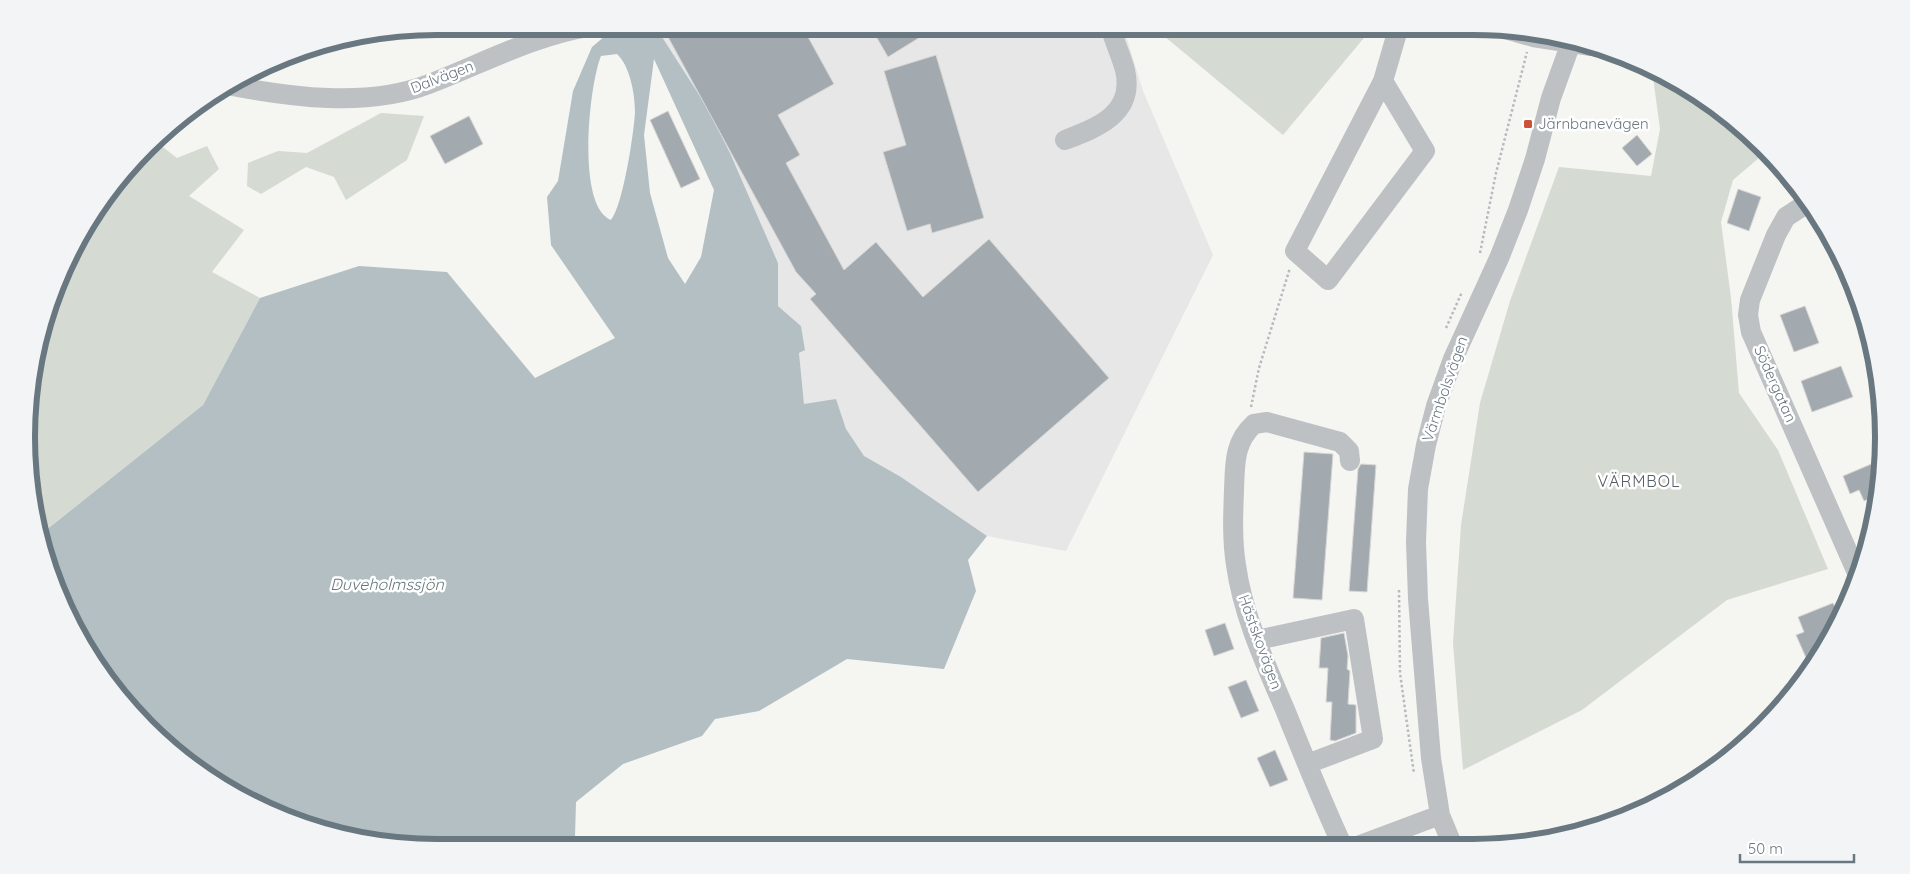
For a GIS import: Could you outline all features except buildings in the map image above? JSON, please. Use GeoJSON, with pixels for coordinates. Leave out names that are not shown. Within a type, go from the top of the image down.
{"type":"FeatureCollection","features":[{"type":"Feature","properties":{"kind":"street","name":"Dalvägen"},"geometry":{"type":"LineString","coordinates":[[239,87],[269,93],[348,97],[377,96],[428,85],[549,35]]}},
{"type":"Feature","properties":{"kind":"street"},"geometry":{"type":"LineString","coordinates":[[1065,140],[1090,130],[1109,118],[1120,110],[1126,97],[1127,84],[1124,69],[1113,35]]}},
{"type":"Feature","properties":{"kind":"street"},"geometry":{"type":"LineString","coordinates":[[1383,81],[1425,151],[1328,280],[1295,251],[1383,81],[1396,35]]}},
{"type":"Feature","properties":{"kind":"street","name":"Värmbolsvägen"},"geometry":{"type":"LineString","coordinates":[[1450,839],[1440,815],[1431,758],[1418,599],[1416,542],[1418,489],[1426,445],[1436,406],[1454,359],[1500,256],[1518,210],[1535,159],[1551,98],[1575,49]]}},
{"type":"Feature","properties":{"kind":"street","name":"Södergatan"},"geometry":{"type":"LineString","coordinates":[[1802,207],[1786,217],[1776,235],[1750,300],[1748,314],[1752,332],[1854,566]]}},
{"type":"Feature","properties":{"kind":"street"},"geometry":{"type":"LineString","coordinates":[[1247,430],[1254,424],[1267,422],[1340,442],[1349,451],[1350,461]]}},
{"type":"Feature","properties":{"kind":"street","name":"Hästskovägen"},"geometry":{"type":"LineString","coordinates":[[1247,430],[1238,444],[1235,459],[1233,541],[1243,600],[1307,764],[1339,839]]}},
{"type":"Feature","properties":{"kind":"street"},"geometry":{"type":"LineString","coordinates":[[1257,640],[1354,619],[1372,739],[1307,764]]}},
{"type":"Feature","properties":{"kind":"street"},"geometry":{"type":"LineString","coordinates":[[1376,839],[1440,815]]}},
{"type":"Feature","properties":{"kind":"path"},"geometry":{"type":"LineString","coordinates":[[1247,430],[1259,368],[1295,251]]}},
{"type":"Feature","properties":{"kind":"shaded area"},"geometry":{"type":"Polygon","coordinates":[[[661,35],[1126,35],[1143,91],[1213,255],[1066,551],[987,536],[901,477],[863,456],[846,429],[836,400],[804,404],[799,353],[805,350],[801,326],[778,306],[778,263],[730,153],[705,104],[661,35]]]}},
{"type":"Feature","properties":{"kind":"shaded area"},"geometry":{"type":"Polygon","coordinates":[[[1163,35],[1366,35],[1283,135],[1163,35]]]}},
{"type":"Feature","properties":{"kind":"shaded area"},"geometry":{"type":"Polygon","coordinates":[[[1653,77],[1718,118],[1760,157],[1733,180],[1721,222],[1731,298],[1739,393],[1778,450],[1828,569],[1727,600],[1582,710],[1463,770],[1453,643],[1461,525],[1480,403],[1510,301],[1559,167],[1651,176],[1660,129],[1653,77]]]}},
{"type":"Feature","properties":{"kind":"shaded area"},"geometry":{"type":"Polygon","coordinates":[[[381,113],[424,116],[407,160],[346,200],[334,177],[306,167],[261,194],[247,186],[248,163],[278,151],[307,153],[381,113]]]}},
{"type":"Feature","properties":{"kind":"shaded area"},"geometry":{"type":"Polygon","coordinates":[[[161,146],[177,158],[207,146],[219,169],[189,196],[244,230],[212,272],[260,298],[203,405],[46,530],[38,489],[35,437],[36,411],[43,359],[56,308],[76,259],[103,214],[118,192],[161,146]]]}},
{"type":"Feature","properties":{"kind":"water","name":"Duveholmssjön"},"geometry":{"type":"Polygon","coordinates":[[[606,35],[661,35],[705,104],[730,153],[778,263],[778,306],[801,326],[805,350],[799,353],[804,404],[836,399],[846,429],[864,456],[901,477],[987,536],[968,560],[976,591],[944,669],[847,659],[759,711],[715,719],[702,736],[623,764],[576,802],[573,839],[437,839],[385,836],[308,818],[259,798],[214,771],[172,739],[135,702],[103,660],[76,615],[56,566],[46,530],[203,405],[260,298],[359,266],[447,272],[535,378],[615,338],[551,245],[547,197],[558,181],[573,91],[592,47],[606,35]],[[617,54],[601,56],[593,92],[588,144],[589,170],[593,193],[600,210],[611,220],[624,185],[633,136],[635,112],[631,81],[622,59],[617,54]],[[654,59],[644,135],[650,193],[668,258],[685,284],[701,257],[714,190],[654,59]]]}},
{"type":"Feature","properties":{"kind":"place","name":"Järnbanevägen"},"geometry":{"type":"Point","coordinates":[1528,124]}},
{"type":"Feature","properties":{"kind":"district","name":"VÄRMBOL"},"geometry":{"type":"Point","coordinates":[1639,481]}}]}
